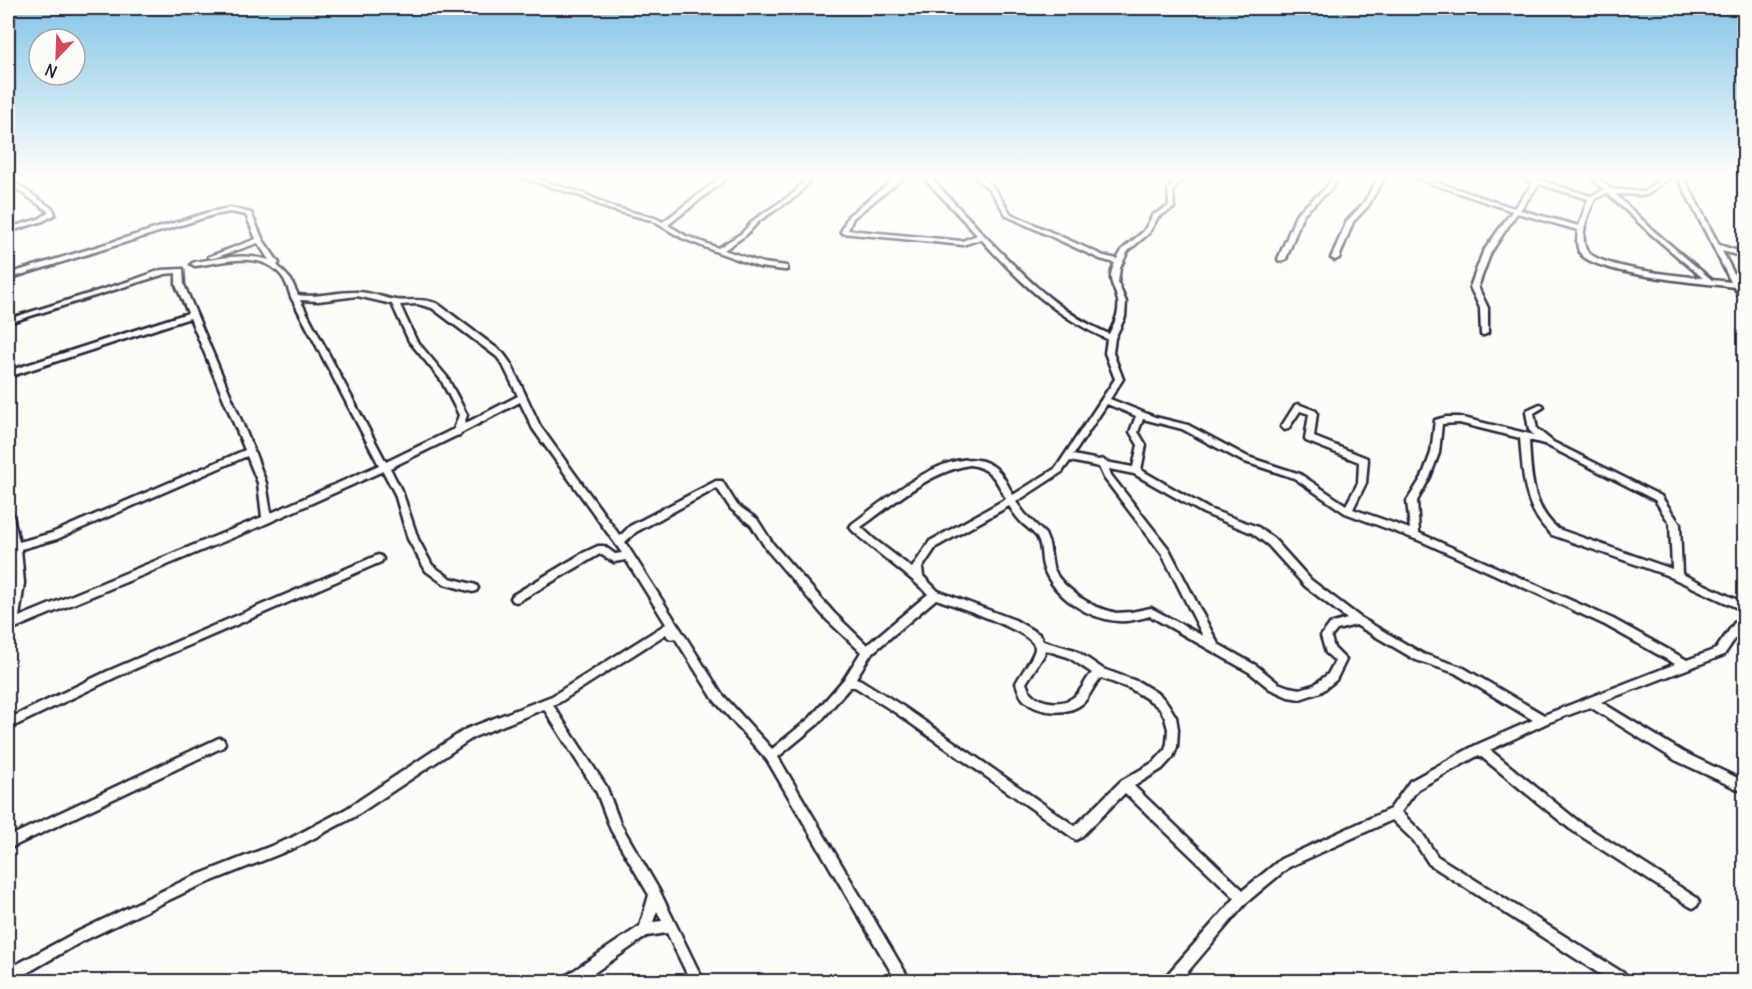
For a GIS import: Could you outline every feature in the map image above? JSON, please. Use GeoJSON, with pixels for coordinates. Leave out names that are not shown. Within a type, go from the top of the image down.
{"type":"FeatureCollection","features":[{"type":"Feature","properties":{"kind":"street"},"geometry":{"type":"LineString","coordinates":[[8,230],[27,224]]}},
{"type":"Feature","properties":{"kind":"street"},"geometry":{"type":"LineString","coordinates":[[8,276],[176,224]]}},
{"type":"Feature","properties":{"kind":"street"},"geometry":{"type":"LineString","coordinates":[[253,224],[260,240],[295,297],[399,494],[413,539],[429,568],[447,581],[473,588]]}},
{"type":"Feature","properties":{"kind":"street"},"geometry":{"type":"LineString","coordinates":[[720,251],[744,234],[753,224]]}},
{"type":"Feature","properties":{"kind":"street"},"geometry":{"type":"LineString","coordinates":[[847,224],[844,232],[963,243],[982,236]]}},
{"type":"Feature","properties":{"kind":"street"},"geometry":{"type":"LineString","coordinates":[[971,224],[1033,291],[1067,317],[1088,329],[1112,338]]}},
{"type":"Feature","properties":{"kind":"street"},"geometry":{"type":"LineString","coordinates":[[1028,224],[1102,258],[1118,261]]}},
{"type":"Feature","properties":{"kind":"street"},"geometry":{"type":"LineString","coordinates":[[918,578],[917,567],[933,544],[1010,501],[1059,470],[1068,457],[1119,379],[1109,353],[1112,338],[1121,317],[1122,302],[1114,284],[1118,261],[1125,250],[1147,232],[1151,224]]}},
{"type":"Feature","properties":{"kind":"street"},"geometry":{"type":"LineString","coordinates":[[1282,260],[1296,224]]}},
{"type":"Feature","properties":{"kind":"street"},"geometry":{"type":"LineString","coordinates":[[1335,258],[1349,224]]}},
{"type":"Feature","properties":{"kind":"street"},"geometry":{"type":"LineString","coordinates":[[1484,333],[1484,308],[1474,287],[1487,252],[1505,224]]}},
{"type":"Feature","properties":{"kind":"street"},"geometry":{"type":"LineString","coordinates":[[1565,224],[1582,229]]}},
{"type":"Feature","properties":{"kind":"street"},"geometry":{"type":"LineString","coordinates":[[1584,224],[1582,250],[1586,257],[1598,262],[1644,273],[1735,285]]}},
{"type":"Feature","properties":{"kind":"street"},"geometry":{"type":"LineString","coordinates":[[1645,224],[1709,280]]}},
{"type":"Feature","properties":{"kind":"street"},"geometry":{"type":"LineString","coordinates":[[1703,224],[1735,285],[1744,296]]}},
{"type":"Feature","properties":{"kind":"street"},"geometry":{"type":"LineString","coordinates":[[663,225],[745,260],[784,268]]}},
{"type":"Feature","properties":{"kind":"street"},"geometry":{"type":"LineString","coordinates":[[8,321],[195,264],[260,240]]}},
{"type":"Feature","properties":{"kind":"street"},"geometry":{"type":"LineString","coordinates":[[1717,247],[1744,255]]}},
{"type":"Feature","properties":{"kind":"street"},"geometry":{"type":"LineString","coordinates":[[195,264],[251,256],[276,265]]}},
{"type":"Feature","properties":{"kind":"street"},"geometry":{"type":"LineString","coordinates":[[173,270],[180,271],[180,285],[250,451],[262,483],[267,519]]}},
{"type":"Feature","properties":{"kind":"street"},"geometry":{"type":"LineString","coordinates":[[295,297],[316,301],[352,294],[381,297],[395,302],[418,300],[435,306],[500,355],[536,427],[619,542],[717,697]]}},
{"type":"Feature","properties":{"kind":"street"},"geometry":{"type":"LineString","coordinates":[[395,302],[413,341],[444,379],[463,415],[457,433]]}},
{"type":"Feature","properties":{"kind":"street"},"geometry":{"type":"LineString","coordinates":[[8,374],[193,314]]}},
{"type":"Feature","properties":{"kind":"street"},"geometry":{"type":"LineString","coordinates":[[10,626],[267,519],[385,467],[457,433],[522,397]]}},
{"type":"Feature","properties":{"kind":"street"},"geometry":{"type":"LineString","coordinates":[[1104,400],[1185,427],[1245,459],[1297,476],[1348,511],[1415,536],[1610,622],[1684,664]]}},
{"type":"Feature","properties":{"kind":"street"},"geometry":{"type":"LineString","coordinates":[[1285,427],[1298,407],[1313,413],[1309,439],[1364,460],[1362,483],[1348,511]]}},
{"type":"Feature","properties":{"kind":"street"},"geometry":{"type":"LineString","coordinates":[[1540,407],[1530,412],[1530,419],[1533,430],[1547,441],[1658,498],[1675,524],[1677,575]]}},
{"type":"Feature","properties":{"kind":"street"},"geometry":{"type":"LineString","coordinates":[[1136,471],[1143,445],[1134,432],[1141,414]]}},
{"type":"Feature","properties":{"kind":"street"},"geometry":{"type":"LineString","coordinates":[[1415,536],[1413,501],[1426,477],[1435,453],[1438,422],[1459,420],[1547,441]]}},
{"type":"Feature","properties":{"kind":"street"},"geometry":{"type":"LineString","coordinates":[[1524,436],[1529,487],[1541,519],[1547,527],[1555,532],[1677,575],[1744,607]]}},
{"type":"Feature","properties":{"kind":"street"},"geometry":{"type":"LineString","coordinates":[[16,547],[54,536],[250,451]]}},
{"type":"Feature","properties":{"kind":"street"},"geometry":{"type":"LineString","coordinates":[[1068,457],[1102,462],[1136,471],[1206,511],[1255,530],[1271,542],[1308,583],[1358,621],[1420,657],[1458,670],[1543,720]]}},
{"type":"Feature","properties":{"kind":"street"},"geometry":{"type":"LineString","coordinates":[[1100,673],[1093,676],[1084,693],[1064,707],[1047,706],[1035,701],[1026,695],[1021,683],[1040,652],[1040,644],[1035,637],[1011,623],[935,594],[855,527],[931,473],[967,462],[984,463],[1000,478],[1010,501],[1021,516],[1038,531],[1045,543],[1045,559],[1051,573],[1062,589],[1077,602],[1111,616],[1132,617],[1151,612],[1254,669],[1274,686],[1300,694],[1317,689],[1332,677],[1341,660],[1330,650],[1326,636],[1334,627],[1358,621]]}},
{"type":"Feature","properties":{"kind":"street"},"geometry":{"type":"LineString","coordinates":[[1102,462],[1107,476],[1166,552],[1214,647]]}},
{"type":"Feature","properties":{"kind":"street"},"geometry":{"type":"LineString","coordinates":[[619,542],[633,528],[719,483],[734,507],[754,522],[770,547],[830,616],[867,651]]}},
{"type":"Feature","properties":{"kind":"street"},"geometry":{"type":"LineString","coordinates":[[8,516],[16,547],[19,583],[10,626]]}},
{"type":"Feature","properties":{"kind":"street"},"geometry":{"type":"LineString","coordinates":[[516,598],[601,549],[614,558],[628,556]]}},
{"type":"Feature","properties":{"kind":"street"},"geometry":{"type":"LineString","coordinates":[[8,724],[112,674],[378,559]]}},
{"type":"Feature","properties":{"kind":"street"},"geometry":{"type":"LineString","coordinates":[[771,756],[814,721],[848,682],[867,651],[935,594]]}},
{"type":"Feature","properties":{"kind":"street"},"geometry":{"type":"LineString","coordinates":[[1170,981],[1244,898],[1285,863],[1394,813],[1414,785],[1480,749],[1543,720],[1593,703],[1684,664],[1720,652],[1744,618]]}},
{"type":"Feature","properties":{"kind":"street"},"geometry":{"type":"LineString","coordinates":[[8,976],[77,938],[189,884],[293,843],[350,813],[470,733],[568,692],[667,628],[717,697],[771,756],[905,981]]}},
{"type":"Feature","properties":{"kind":"street"},"geometry":{"type":"LineString","coordinates":[[848,682],[857,683],[900,710],[1076,834],[1125,785],[1149,773],[1169,754],[1173,739],[1172,724],[1167,709],[1158,698],[1100,673],[1071,653],[1040,644]]}},
{"type":"Feature","properties":{"kind":"street"},"geometry":{"type":"LineString","coordinates":[[546,703],[602,790],[615,826],[655,894],[698,981]]}},
{"type":"Feature","properties":{"kind":"street"},"geometry":{"type":"LineString","coordinates":[[1593,703],[1679,756],[1744,787]]}},
{"type":"Feature","properties":{"kind":"street"},"geometry":{"type":"LineString","coordinates":[[8,843],[219,743]]}},
{"type":"Feature","properties":{"kind":"street"},"geometry":{"type":"LineString","coordinates":[[1480,749],[1574,825],[1693,902]]}},
{"type":"Feature","properties":{"kind":"street"},"geometry":{"type":"LineString","coordinates":[[1125,785],[1244,898]]}},
{"type":"Feature","properties":{"kind":"street"},"geometry":{"type":"LineString","coordinates":[[1394,813],[1418,837],[1433,860],[1625,981]]}},
{"type":"Feature","properties":{"kind":"street"},"geometry":{"type":"LineString","coordinates":[[645,930],[655,894]]}},
{"type":"Feature","properties":{"kind":"street"},"geometry":{"type":"LineString","coordinates":[[569,981],[645,930],[672,926]]}}]}
